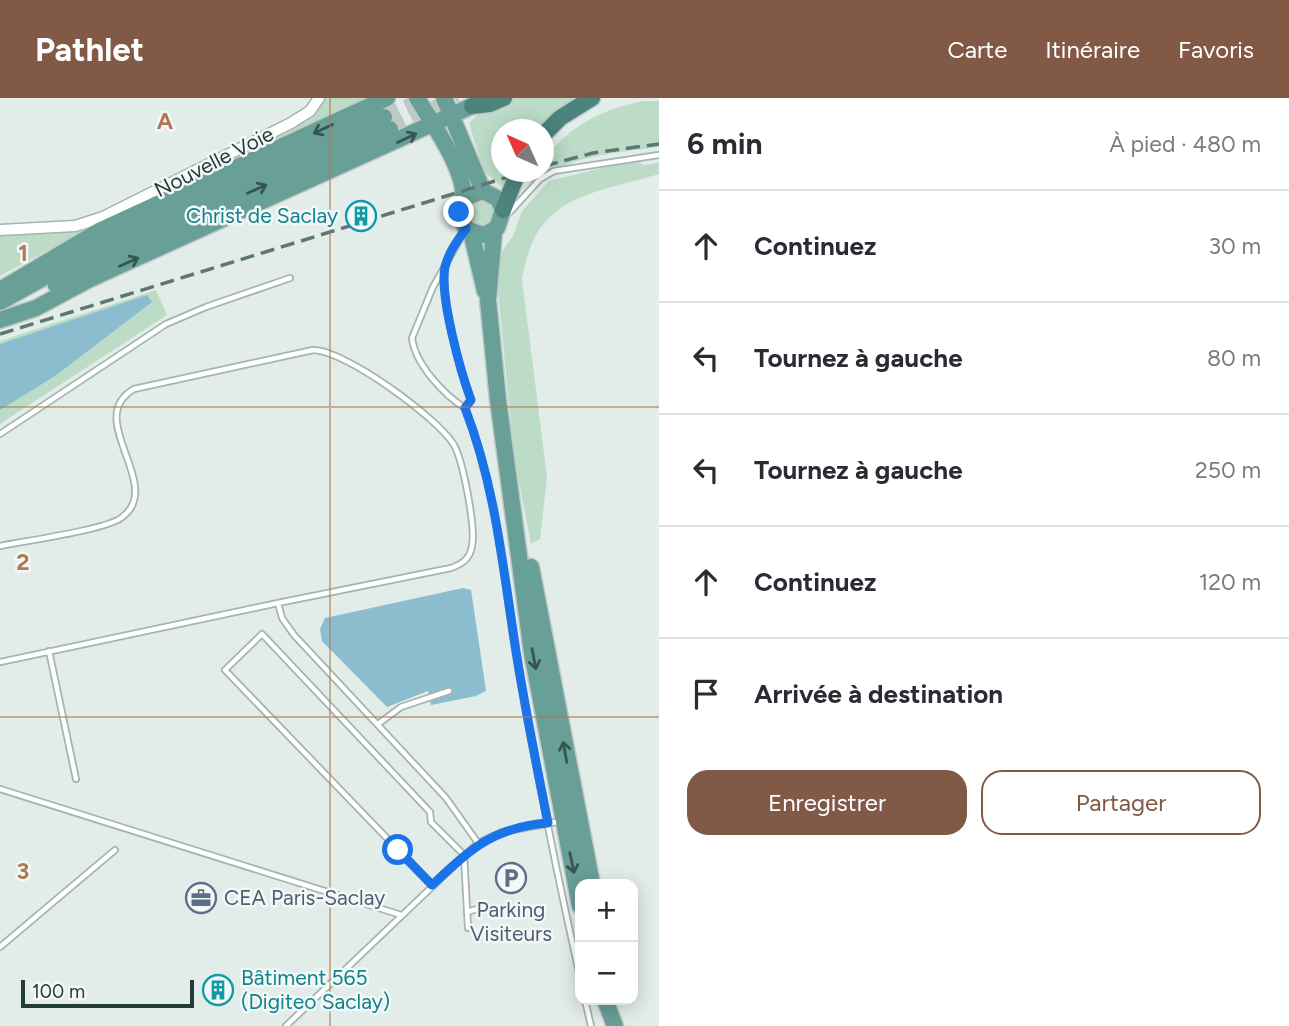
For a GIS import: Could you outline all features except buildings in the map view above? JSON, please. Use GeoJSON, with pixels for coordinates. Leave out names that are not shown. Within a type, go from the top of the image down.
{"type":"FeatureCollection","features":[{"type":"Feature","properties":{"kind":"highway"},"geometry":{"type":"LineString","coordinates":[[472,106],[490,104],[504,98]]}},
{"type":"Feature","properties":{"kind":"highway"},"geometry":{"type":"LineString","coordinates":[[554,124],[592,98]]}},
{"type":"Feature","properties":{"kind":"highway"},"geometry":{"type":"LineString","coordinates":[[499,220],[514,182]]}},
{"type":"Feature","properties":{"kind":"main road"},"geometry":{"type":"LineString","coordinates":[[0,290],[101,230],[387,98]]}},
{"type":"Feature","properties":{"kind":"main road"},"geometry":{"type":"LineString","coordinates":[[418,98],[463,185],[459,217],[468,231],[488,300],[498,400],[513,494],[526,540],[563,821],[575,881]]}},
{"type":"Feature","properties":{"kind":"main road"},"geometry":{"type":"LineString","coordinates":[[444,98],[483,191]]}},
{"type":"Feature","properties":{"kind":"main road"},"geometry":{"type":"LineString","coordinates":[[0,320],[36,308],[90,279],[491,98]]}},
{"type":"Feature","properties":{"kind":"main road"},"geometry":{"type":"LineString","coordinates":[[0,302],[106,243],[387,123],[129,246],[0,320]]}},
{"type":"Feature","properties":{"kind":"main road"},"geometry":{"type":"LineString","coordinates":[[463,201],[471,193],[483,191],[498,199],[499,220],[488,300]]}},
{"type":"Feature","properties":{"kind":"main road"},"geometry":{"type":"LineString","coordinates":[[468,231],[484,235],[499,220]]}},
{"type":"Feature","properties":{"kind":"main road"},"geometry":{"type":"LineString","coordinates":[[563,821],[590,879]]}},
{"type":"Feature","properties":{"kind":"main road"},"geometry":{"type":"LineString","coordinates":[[607,1005],[616,1026]]}},
{"type":"Feature","properties":{"kind":"main road"},"geometry":{"type":"LineString","coordinates":[[615,1005],[616,1026]]}},
{"type":"Feature","properties":{"kind":"street","name":"Nouvelle Voie"},"geometry":{"type":"LineString","coordinates":[[0,230],[75,226],[103,217],[303,117],[319,98]]}},
{"type":"Feature","properties":{"kind":"lane"},"geometry":{"type":"LineString","coordinates":[[499,220],[540,178],[554,171],[659,155]]}},
{"type":"Feature","properties":{"kind":"lane"},"geometry":{"type":"LineString","coordinates":[[468,231],[445,266],[416,324],[413,347],[430,374],[465,408],[488,473],[497,515],[514,640],[563,821],[576,942]]}},
{"type":"Feature","properties":{"kind":"lane"},"geometry":{"type":"LineString","coordinates":[[445,266],[445,291],[462,381],[471,400],[465,408]]}},
{"type":"Feature","properties":{"kind":"lane"},"geometry":{"type":"LineString","coordinates":[[0,434],[166,324],[218,302],[289,278]]}},
{"type":"Feature","properties":{"kind":"lane"},"geometry":{"type":"LineString","coordinates":[[0,546],[111,523],[129,510],[136,490],[115,415],[118,402],[124,395],[134,389],[323,350],[357,364],[448,437],[458,454],[472,531],[472,548],[464,562],[451,568],[0,662]]}},
{"type":"Feature","properties":{"kind":"lane"},"geometry":{"type":"LineString","coordinates":[[278,603],[282,618],[294,635],[446,798],[478,843]]}},
{"type":"Feature","properties":{"kind":"lane"},"geometry":{"type":"LineString","coordinates":[[432,885],[225,670],[262,634],[430,812],[431,822],[464,855],[468,928]]}},
{"type":"Feature","properties":{"kind":"lane"},"geometry":{"type":"LineString","coordinates":[[49,651],[76,779]]}},
{"type":"Feature","properties":{"kind":"lane"},"geometry":{"type":"LineString","coordinates":[[377,724],[401,707],[449,691]]}},
{"type":"Feature","properties":{"kind":"lane"},"geometry":{"type":"LineString","coordinates":[[0,789],[401,915]]}},
{"type":"Feature","properties":{"kind":"lane"},"geometry":{"type":"LineString","coordinates":[[286,1026],[478,843],[502,832],[563,821]]}},
{"type":"Feature","properties":{"kind":"lane"},"geometry":{"type":"LineString","coordinates":[[0,947],[115,850]]}},
{"type":"Feature","properties":{"kind":"lane"},"geometry":{"type":"LineString","coordinates":[[467,912],[487,906]]}},
{"type":"Feature","properties":{"kind":"lane"},"geometry":{"type":"LineString","coordinates":[[586,1005],[591,1026]]}},
{"type":"Feature","properties":{"kind":"green space"},"geometry":{"type":"Polygon","coordinates":[[[325,98],[374,98],[255,155],[251,148],[312,118],[325,98]]]}},
{"type":"Feature","properties":{"kind":"green space"},"geometry":{"type":"Polygon","coordinates":[[[514,98],[584,98],[554,120],[491,119],[491,178],[484,172],[469,123],[481,111],[514,98]]]}},
{"type":"Feature","properties":{"kind":"green space"},"geometry":{"type":"Polygon","coordinates":[[[643,101],[659,101],[659,147],[592,157],[554,170],[554,148],[576,128],[613,109],[643,101]]]}},
{"type":"Feature","properties":{"kind":"green space"},"geometry":{"type":"Polygon","coordinates":[[[634,160],[643,165],[659,163],[659,174],[588,194],[569,203],[553,215],[539,231],[529,252],[522,280],[547,477],[540,539],[531,544],[514,457],[497,280],[498,257],[513,236],[522,211],[548,182],[634,160]]]}},
{"type":"Feature","properties":{"kind":"green space"},"geometry":{"type":"Polygon","coordinates":[[[496,182],[507,182],[505,189],[496,182]]]}},
{"type":"Feature","properties":{"kind":"green space"},"geometry":{"type":"Polygon","coordinates":[[[481,200],[490,204],[494,213],[490,222],[481,226],[472,222],[468,213],[472,204],[481,200]]]}},
{"type":"Feature","properties":{"kind":"green space"},"geometry":{"type":"Polygon","coordinates":[[[82,232],[0,276],[0,234],[82,232]]]}},
{"type":"Feature","properties":{"kind":"green space"},"geometry":{"type":"Polygon","coordinates":[[[156,290],[167,315],[0,424],[0,341],[156,290]]]}},
{"type":"Feature","properties":{"kind":"water"},"geometry":{"type":"Polygon","coordinates":[[[147,295],[152,302],[55,376],[0,410],[0,344],[147,295]]]}},
{"type":"Feature","properties":{"kind":"water"},"geometry":{"type":"Polygon","coordinates":[[[463,588],[471,590],[486,691],[476,696],[431,705],[428,691],[387,707],[322,641],[320,629],[325,618],[463,588]]]}},
{"type":"Feature","properties":{"kind":"tunnel"},"geometry":{"type":"LineString","coordinates":[[384,117],[427,98]]}},
{"type":"Feature","properties":{"kind":"tunnel"},"geometry":{"type":"LineString","coordinates":[[390,129],[458,98]]}},
{"type":"Feature","properties":{"kind":"railway"},"geometry":{"type":"LineString","coordinates":[[554,163],[593,153],[659,144]]}},
{"type":"Feature","properties":{"kind":"railway"},"geometry":{"type":"LineString","coordinates":[[0,334],[492,182]]}},
{"type":"Feature","properties":{"kind":"place","name":"Christ de Saclay"},"geometry":{"type":"Point","coordinates":[361,216]}},
{"type":"Feature","properties":{"kind":"place","name":"Parking Visiteurs"},"geometry":{"type":"Point","coordinates":[511,878]}},
{"type":"Feature","properties":{"kind":"place","name":"CEA Paris-Saclay"},"geometry":{"type":"Point","coordinates":[201,898]}},
{"type":"Feature","properties":{"kind":"place","name":"Bâtiment 565 (Digiteo Saclay)"},"geometry":{"type":"Point","coordinates":[218,990]}},
{"type":"Feature","properties":{"kind":"route"},"geometry":{"type":"LineString","coordinates":[[398,850],[432,885],[469,850],[490,836],[548,823],[514,640],[497,515],[488,473],[465,408],[471,400],[462,381],[460,359],[445,291],[445,266],[466,229],[460,221],[459,212]]}}]}
